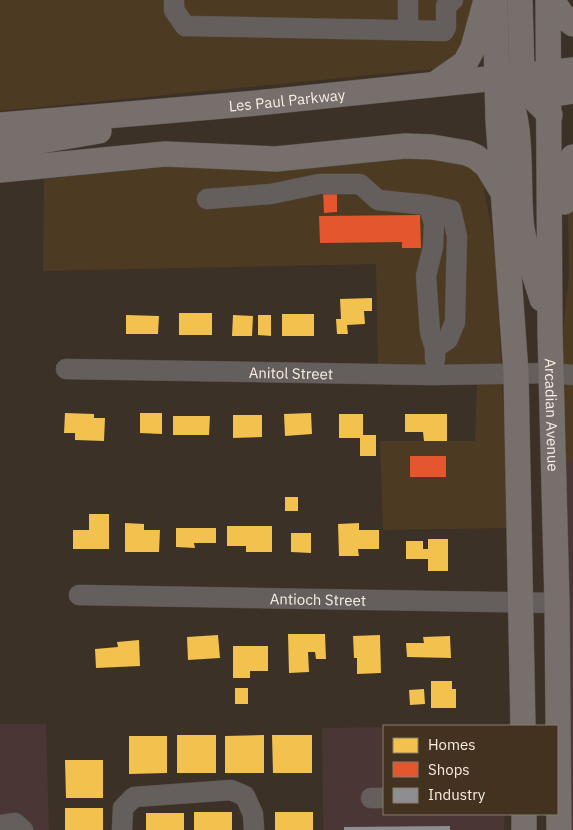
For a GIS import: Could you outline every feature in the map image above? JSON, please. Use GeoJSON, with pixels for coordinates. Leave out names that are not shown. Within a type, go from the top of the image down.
{"type":"FeatureCollection","features":[{"type":"Feature","properties":{"kind":"main road"},"geometry":{"type":"LineString","coordinates":[[436,83],[465,63],[474,48],[486,0]]}},
{"type":"Feature","properties":{"kind":"main road","name":"Arcadian Avenue"},"geometry":{"type":"LineString","coordinates":[[495,0],[522,95],[550,330],[562,374],[557,603],[559,830]]}},
{"type":"Feature","properties":{"kind":"main road"},"geometry":{"type":"LineString","coordinates":[[520,0],[522,95],[516,118],[522,229],[550,330]]}},
{"type":"Feature","properties":{"kind":"main road","name":"Arcadian Avenue"},"geometry":{"type":"LineString","coordinates":[[523,725],[516,373],[502,191],[522,95],[548,0]]}},
{"type":"Feature","properties":{"kind":"main road"},"geometry":{"type":"LineString","coordinates":[[552,0],[562,15],[573,24]]}},
{"type":"Feature","properties":{"kind":"main road","name":"Les Paul Parkway"},"geometry":{"type":"LineString","coordinates":[[0,125],[257,103],[436,83],[522,95],[573,70]]}},
{"type":"Feature","properties":{"kind":"main road"},"geometry":{"type":"LineString","coordinates":[[522,95],[573,91]]}},
{"type":"Feature","properties":{"kind":"main road"},"geometry":{"type":"LineString","coordinates":[[0,148],[257,103]]}},
{"type":"Feature","properties":{"kind":"main road"},"geometry":{"type":"LineString","coordinates":[[0,170],[165,154],[276,159],[405,146],[432,147],[467,153],[476,157],[487,166],[502,191]]}},
{"type":"Feature","properties":{"kind":"main road"},"geometry":{"type":"LineString","coordinates":[[550,330],[564,275],[564,181],[573,157]]}},
{"type":"Feature","properties":{"kind":"main road"},"geometry":{"type":"LineString","coordinates":[[506,239],[524,293],[528,353],[536,364],[562,374]]}},
{"type":"Feature","properties":{"kind":"main road"},"geometry":{"type":"LineString","coordinates":[[524,815],[524,830]]}},
{"type":"Feature","properties":{"kind":"street"},"geometry":{"type":"LineString","coordinates":[[174,0],[174,10],[186,26],[444,31],[446,27],[446,6],[452,0]]}},
{"type":"Feature","properties":{"kind":"street"},"geometry":{"type":"LineString","coordinates":[[408,0],[408,30]]}},
{"type":"Feature","properties":{"kind":"street"},"geometry":{"type":"LineString","coordinates":[[208,199],[271,194],[318,184],[360,184],[378,200],[451,210],[457,236],[455,322],[448,338],[435,348]]}},
{"type":"Feature","properties":{"kind":"street"},"geometry":{"type":"LineString","coordinates":[[428,206],[434,223],[433,247],[426,276],[430,332],[435,348],[435,375]]}},
{"type":"Feature","properties":{"kind":"street","name":"Anitol Street"},"geometry":{"type":"LineString","coordinates":[[66,369],[435,375],[562,374]]}},
{"type":"Feature","properties":{"kind":"street","name":"Antioch Street"},"geometry":{"type":"LineString","coordinates":[[79,595],[557,603]]}},
{"type":"Feature","properties":{"kind":"street"},"geometry":{"type":"LineString","coordinates":[[122,830],[123,808],[134,797],[231,790],[245,796],[253,814],[254,830]]}},
{"type":"Feature","properties":{"kind":"street"},"geometry":{"type":"LineString","coordinates":[[0,826],[15,823],[23,830]]}},
{"type":"Feature","properties":{"kind":"shaded area"},"geometry":{"type":"Polygon","coordinates":[[[0,0],[479,0],[463,52],[435,69],[0,111],[0,0]]]}},
{"type":"Feature","properties":{"kind":"shaded area"},"geometry":{"type":"Polygon","coordinates":[[[453,155],[481,174],[491,226],[495,253],[509,528],[383,530],[380,441],[475,441],[477,384],[474,368],[378,367],[376,264],[43,271],[44,179],[165,167],[453,155]]]}},
{"type":"Feature","properties":{"kind":"shaded area"},"geometry":{"type":"Polygon","coordinates":[[[573,176],[573,461],[563,461],[561,347],[569,276],[568,214],[569,191],[573,176]]]}},
{"type":"Feature","properties":{"kind":"shaded area"},"geometry":{"type":"Polygon","coordinates":[[[563,461],[573,461],[573,830],[569,830],[563,461]]]}},
{"type":"Feature","properties":{"kind":"shaded area"},"geometry":{"type":"Polygon","coordinates":[[[0,724],[46,724],[49,830],[0,830],[0,724]]]}},
{"type":"Feature","properties":{"kind":"shaded area"},"geometry":{"type":"Polygon","coordinates":[[[383,727],[383,815],[505,815],[504,830],[323,830],[322,728],[383,727]]]}},
{"type":"Feature","properties":{"kind":"building: Homes"},"geometry":{"type":"Polygon","coordinates":[[[372,298],[372,311],[364,311],[365,324],[347,325],[348,334],[337,334],[336,319],[341,319],[340,299],[372,298]]]}},
{"type":"Feature","properties":{"kind":"building: Homes"},"geometry":{"type":"Polygon","coordinates":[[[179,313],[212,313],[212,335],[179,335],[179,313]]]}},
{"type":"Feature","properties":{"kind":"building: Homes"},"geometry":{"type":"Polygon","coordinates":[[[282,314],[314,314],[314,336],[282,336],[282,314]]]}},
{"type":"Feature","properties":{"kind":"building: Homes"},"geometry":{"type":"Polygon","coordinates":[[[126,315],[159,316],[158,334],[126,334],[126,315]]]}},
{"type":"Feature","properties":{"kind":"building: Homes"},"geometry":{"type":"Polygon","coordinates":[[[233,315],[253,316],[252,336],[232,336],[233,315]]]}},
{"type":"Feature","properties":{"kind":"building: Homes"},"geometry":{"type":"Polygon","coordinates":[[[258,315],[271,315],[271,336],[258,335],[258,315]]]}},
{"type":"Feature","properties":{"kind":"building: Homes"},"geometry":{"type":"Polygon","coordinates":[[[65,413],[94,414],[94,418],[105,418],[104,441],[75,440],[75,433],[64,433],[65,413]]]}},
{"type":"Feature","properties":{"kind":"building: Homes"},"geometry":{"type":"Polygon","coordinates":[[[140,413],[162,413],[162,434],[140,433],[140,413]]]}},
{"type":"Feature","properties":{"kind":"building: Homes"},"geometry":{"type":"Polygon","coordinates":[[[311,413],[312,434],[285,436],[284,414],[311,413]]]}},
{"type":"Feature","properties":{"kind":"building: Homes"},"geometry":{"type":"Polygon","coordinates":[[[339,414],[363,414],[363,435],[376,435],[376,456],[360,456],[360,438],[339,438],[339,414]]]}},
{"type":"Feature","properties":{"kind":"building: Homes"},"geometry":{"type":"Polygon","coordinates":[[[405,414],[447,414],[447,441],[424,441],[423,432],[405,432],[405,414]]]}},
{"type":"Feature","properties":{"kind":"building: Homes"},"geometry":{"type":"Polygon","coordinates":[[[233,415],[262,415],[262,437],[233,438],[233,415]]]}},
{"type":"Feature","properties":{"kind":"building: Homes"},"geometry":{"type":"Polygon","coordinates":[[[173,416],[210,416],[209,435],[173,435],[173,416]]]}},
{"type":"Feature","properties":{"kind":"building: Homes"},"geometry":{"type":"Polygon","coordinates":[[[285,497],[298,497],[298,511],[285,511],[285,497]]]}},
{"type":"Feature","properties":{"kind":"building: Homes"},"geometry":{"type":"Polygon","coordinates":[[[89,514],[109,514],[109,549],[73,549],[73,530],[89,530],[89,514]]]}},
{"type":"Feature","properties":{"kind":"building: Homes"},"geometry":{"type":"Polygon","coordinates":[[[125,523],[144,524],[144,530],[160,530],[159,552],[125,552],[125,523]]]}},
{"type":"Feature","properties":{"kind":"building: Homes"},"geometry":{"type":"Polygon","coordinates":[[[359,523],[359,530],[379,530],[379,549],[358,549],[359,556],[339,556],[338,524],[359,523]]]}},
{"type":"Feature","properties":{"kind":"building: Homes"},"geometry":{"type":"Polygon","coordinates":[[[227,526],[272,526],[272,552],[246,552],[246,546],[227,546],[227,526]]]}},
{"type":"Feature","properties":{"kind":"building: Homes"},"geometry":{"type":"Polygon","coordinates":[[[176,528],[216,528],[216,543],[194,543],[195,548],[176,547],[176,528]]]}},
{"type":"Feature","properties":{"kind":"building: Homes"},"geometry":{"type":"Polygon","coordinates":[[[291,533],[311,533],[311,553],[291,552],[291,533]]]}},
{"type":"Feature","properties":{"kind":"building: Homes"},"geometry":{"type":"Polygon","coordinates":[[[428,539],[448,539],[448,571],[428,571],[428,559],[406,559],[406,541],[423,541],[423,549],[428,549],[428,539]]]}},
{"type":"Feature","properties":{"kind":"building: Homes"},"geometry":{"type":"Polygon","coordinates":[[[288,634],[325,634],[326,659],[316,659],[315,652],[308,652],[309,672],[289,673],[288,634]]]}},
{"type":"Feature","properties":{"kind":"building: Homes"},"geometry":{"type":"Polygon","coordinates":[[[218,635],[220,658],[188,660],[187,637],[218,635]]]}},
{"type":"Feature","properties":{"kind":"building: Homes"},"geometry":{"type":"Polygon","coordinates":[[[380,635],[381,673],[357,674],[357,658],[354,658],[353,636],[380,635]]]}},
{"type":"Feature","properties":{"kind":"building: Homes"},"geometry":{"type":"Polygon","coordinates":[[[450,636],[451,658],[407,657],[406,643],[424,643],[423,637],[450,636]]]}},
{"type":"Feature","properties":{"kind":"building: Homes"},"geometry":{"type":"Polygon","coordinates":[[[139,640],[140,666],[96,668],[95,649],[118,647],[117,642],[139,640]]]}},
{"type":"Feature","properties":{"kind":"building: Homes"},"geometry":{"type":"Polygon","coordinates":[[[233,646],[268,646],[268,671],[250,671],[250,678],[233,678],[233,646]]]}},
{"type":"Feature","properties":{"kind":"building: Homes"},"geometry":{"type":"Polygon","coordinates":[[[431,681],[452,681],[452,689],[456,689],[456,708],[431,708],[431,681]]]}},
{"type":"Feature","properties":{"kind":"building: Homes"},"geometry":{"type":"Polygon","coordinates":[[[235,688],[248,688],[248,704],[235,704],[235,688]]]}},
{"type":"Feature","properties":{"kind":"building: Homes"},"geometry":{"type":"Polygon","coordinates":[[[424,689],[425,704],[410,705],[409,690],[424,689]]]}},
{"type":"Feature","properties":{"kind":"building: Homes"},"geometry":{"type":"Polygon","coordinates":[[[177,735],[216,735],[216,773],[177,773],[177,735]]]}},
{"type":"Feature","properties":{"kind":"building: Homes"},"geometry":{"type":"Polygon","coordinates":[[[264,735],[264,773],[225,773],[225,736],[264,735]]]}},
{"type":"Feature","properties":{"kind":"building: Homes"},"geometry":{"type":"Polygon","coordinates":[[[272,735],[312,735],[312,773],[273,773],[272,735]]]}},
{"type":"Feature","properties":{"kind":"building: Homes"},"geometry":{"type":"Polygon","coordinates":[[[129,736],[167,736],[167,773],[129,774],[129,736]]]}},
{"type":"Feature","properties":{"kind":"building: Homes"},"geometry":{"type":"Polygon","coordinates":[[[65,760],[103,760],[103,798],[66,798],[65,760]]]}},
{"type":"Feature","properties":{"kind":"building: Homes"},"geometry":{"type":"Polygon","coordinates":[[[65,808],[103,808],[103,830],[65,830],[65,808]]]}},
{"type":"Feature","properties":{"kind":"building: Homes"},"geometry":{"type":"Polygon","coordinates":[[[194,812],[232,812],[232,830],[194,830],[194,812]]]}},
{"type":"Feature","properties":{"kind":"building: Homes"},"geometry":{"type":"Polygon","coordinates":[[[275,812],[313,812],[313,830],[275,830],[275,812]]]}},
{"type":"Feature","properties":{"kind":"building: Homes"},"geometry":{"type":"Polygon","coordinates":[[[146,813],[184,813],[184,830],[146,830],[146,813]]]}},
{"type":"Feature","properties":{"kind":"building: Shops"},"geometry":{"type":"Polygon","coordinates":[[[337,189],[337,212],[324,213],[323,190],[337,189]]]}},
{"type":"Feature","properties":{"kind":"building: Shops"},"geometry":{"type":"Polygon","coordinates":[[[420,215],[421,248],[402,248],[402,242],[320,243],[319,216],[420,215]]]}},
{"type":"Feature","properties":{"kind":"building: Shops"},"geometry":{"type":"Polygon","coordinates":[[[410,456],[446,456],[446,477],[410,477],[410,456]]]}},
{"type":"Feature","properties":{"kind":"building: Industry"},"geometry":{"type":"Polygon","coordinates":[[[450,826],[450,830],[344,830],[344,827],[450,826]]]}}]}
